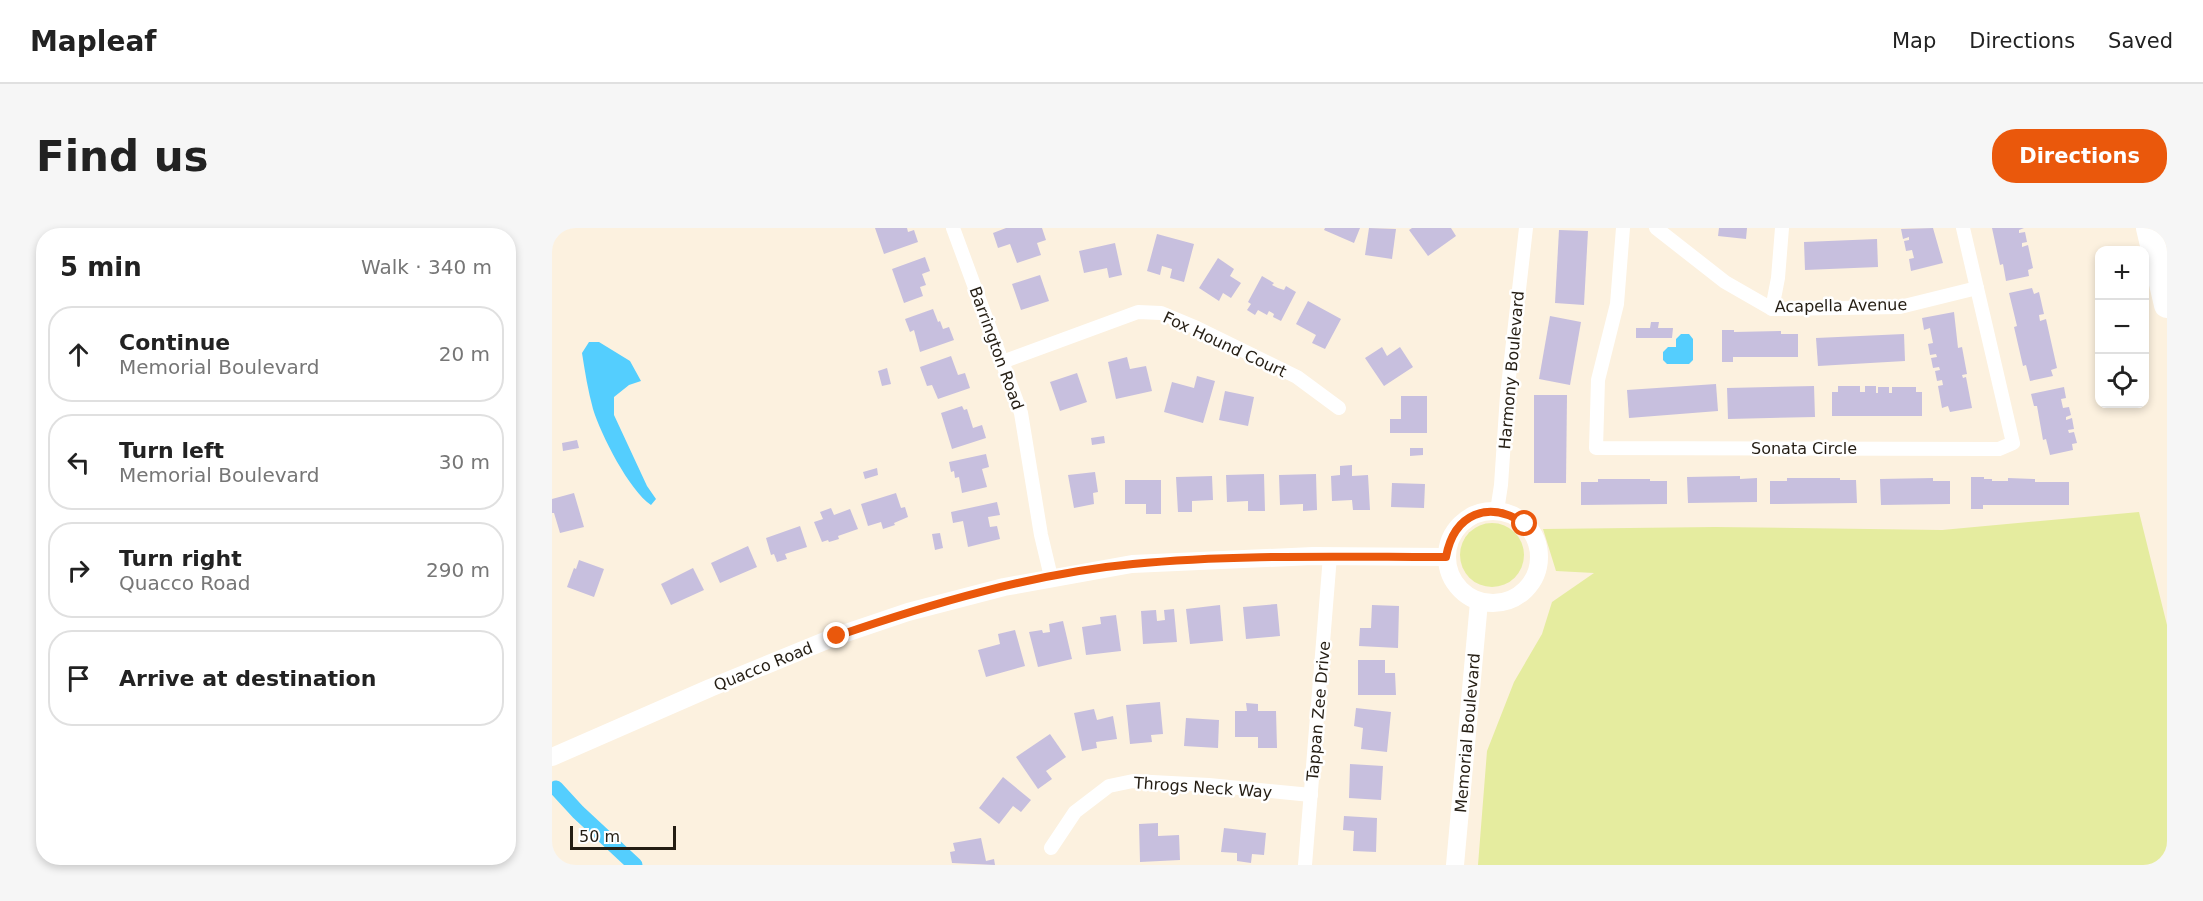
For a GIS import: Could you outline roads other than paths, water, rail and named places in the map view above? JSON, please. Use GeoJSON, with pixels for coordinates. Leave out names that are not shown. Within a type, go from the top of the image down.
{"type":"FeatureCollection","features":[{"type":"Feature","properties":{"kind":"highway"},"geometry":{"type":"LineString","coordinates":[[2149,228],[2167,305]]}},
{"type":"Feature","properties":{"kind":"street","name":"Barrington Road"},"geometry":{"type":"LineString","coordinates":[[953,228],[1021,413],[1041,535],[1051,577]]}},
{"type":"Feature","properties":{"kind":"street","name":"Harmony Boulevard"},"geometry":{"type":"LineString","coordinates":[[1497,511],[1507,395],[1526,228]]}},
{"type":"Feature","properties":{"kind":"street","name":"Sonata Circle"},"geometry":{"type":"LineString","coordinates":[[1623,228],[1617,304],[1598,380],[1596,448],[1999,449],[2013,443],[1963,228]]}},
{"type":"Feature","properties":{"kind":"street","name":"Acapella Avenue"},"geometry":{"type":"LineString","coordinates":[[1656,228],[1725,282],[1772,309],[1900,307],[1977,288]]}},
{"type":"Feature","properties":{"kind":"street"},"geometry":{"type":"LineString","coordinates":[[1772,309],[1778,278],[1782,228]]}},
{"type":"Feature","properties":{"kind":"street","name":"Fox Hound Court"},"geometry":{"type":"LineString","coordinates":[[1002,362],[1138,312],[1161,312],[1297,377],[1339,408]]}},
{"type":"Feature","properties":{"kind":"street"},"geometry":{"type":"LineString","coordinates":[[1497,511],[1512,515],[1525,524],[1534,536],[1538,551],[1538,567],[1533,581],[1522,593],[1509,601],[1494,604],[1479,602],[1466,595],[1455,584],[1446,557],[1449,542],[1456,528],[1468,518],[1482,512],[1497,511]]}},
{"type":"Feature","properties":{"kind":"street","name":"Quacco Road"},"geometry":{"type":"LineString","coordinates":[[552,757],[837,636],[908,612],[1051,577],[1132,564],[1330,556],[1446,557]]}},
{"type":"Feature","properties":{"kind":"street","name":"Tappan Zee Drive"},"geometry":{"type":"LineString","coordinates":[[1305,865],[1330,556]]}},
{"type":"Feature","properties":{"kind":"street","name":"Memorial Boulevard"},"geometry":{"type":"LineString","coordinates":[[1455,865],[1479,602]]}},
{"type":"Feature","properties":{"kind":"street","name":"Throgs Neck Way"},"geometry":{"type":"LineString","coordinates":[[1051,848],[1075,812],[1109,786],[1133,781],[1209,785],[1311,795]]}},
{"type":"Feature","properties":{"kind":"water"},"geometry":{"type":"Polygon","coordinates":[[[1681,334],[1689,334],[1693,339],[1693,360],[1689,364],[1667,364],[1663,360],[1663,352],[1668,347],[1676,347],[1676,339],[1681,334]]]}},
{"type":"Feature","properties":{"kind":"water"},"geometry":{"type":"Polygon","coordinates":[[[589,342],[599,342],[630,361],[641,381],[629,385],[614,397],[614,415],[647,486],[656,499],[651,505],[625,475],[597,420],[582,353],[589,342]]]}},
{"type":"Feature","properties":{"kind":"waterway"},"geometry":{"type":"LineString","coordinates":[[556,788],[578,812],[635,865]]}}]}
